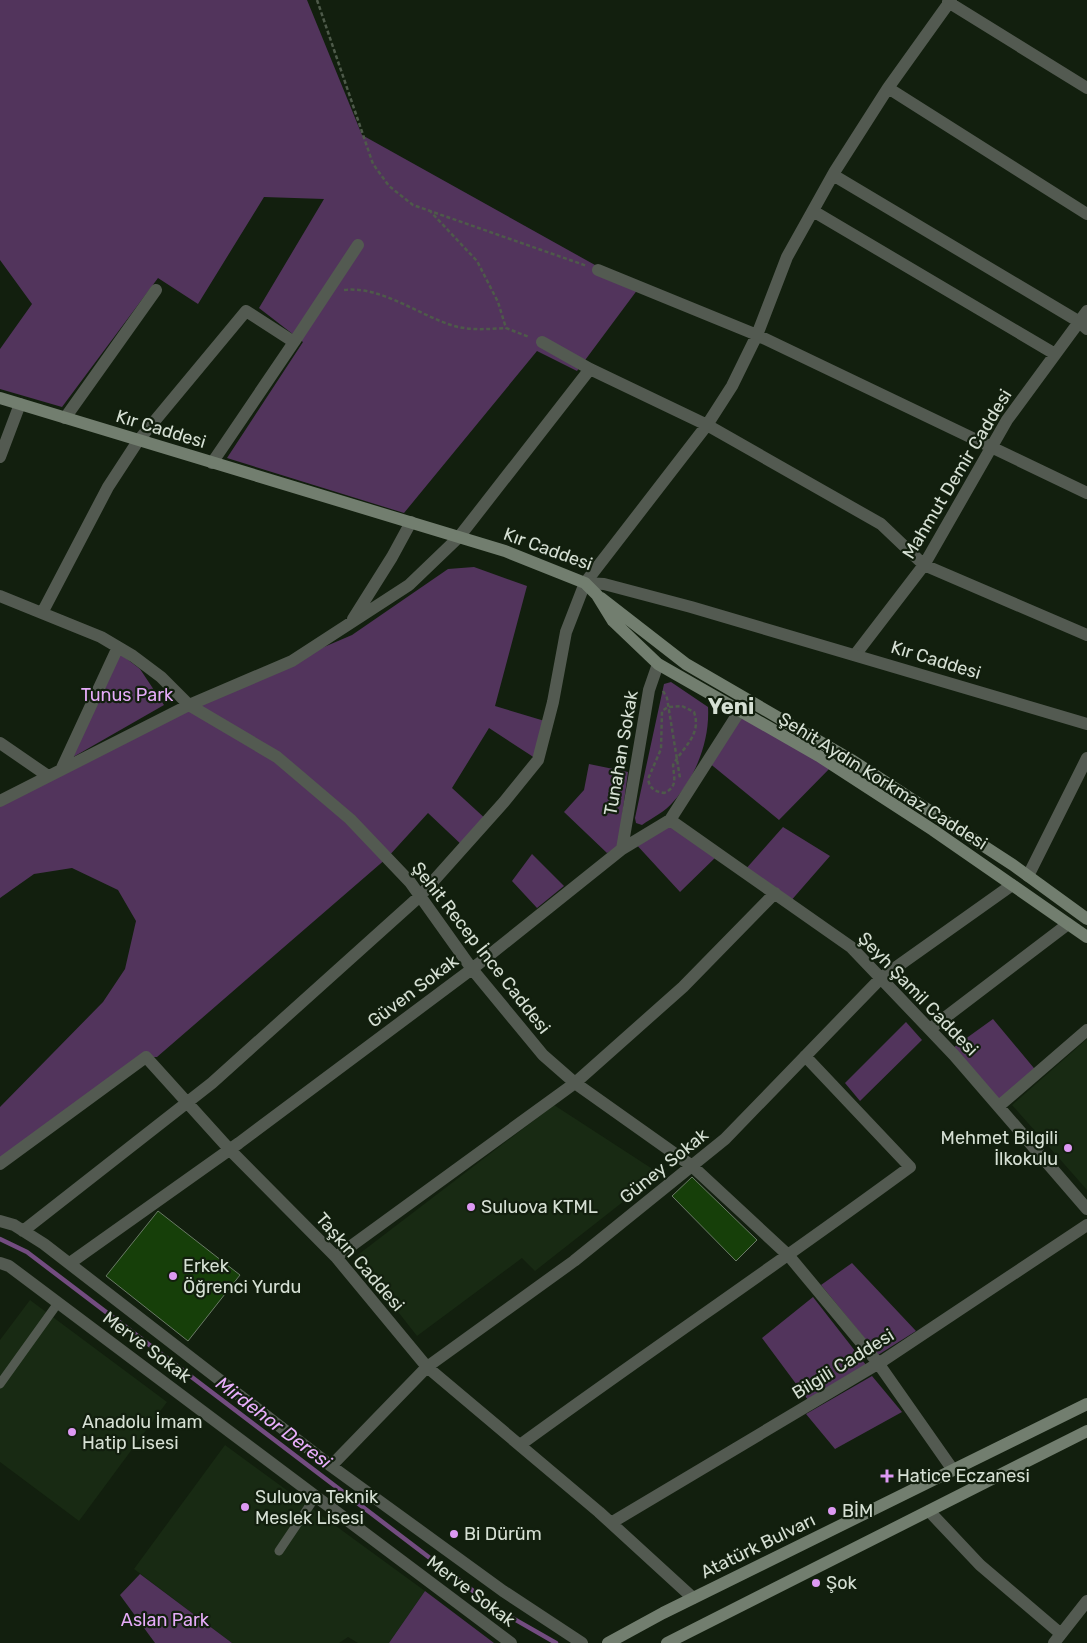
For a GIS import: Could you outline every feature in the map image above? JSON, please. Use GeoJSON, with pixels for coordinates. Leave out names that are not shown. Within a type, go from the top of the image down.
{"type":"FeatureCollection","features":[{"type":"Feature","properties":{"kind":"main road","name":"Kır Caddesi"},"geometry":{"type":"LineString","coordinates":[[0,398],[505,551],[585,583]]}},
{"type":"Feature","properties":{"kind":"main road","name":"Şehit Aydın Korkmaz Caddesi"},"geometry":{"type":"LineString","coordinates":[[585,583],[597,595],[686,664],[842,754],[1028,876],[1087,919]]}},
{"type":"Feature","properties":{"kind":"main road","name":"Şehit Aydın Korkmaz Caddesi"},"geometry":{"type":"LineString","coordinates":[[597,595],[613,621],[658,664],[819,756],[934,830],[1087,937]]}},
{"type":"Feature","properties":{"kind":"main road","name":"Atatürk Bulvarı"},"geometry":{"type":"LineString","coordinates":[[608,1643],[693,1598],[1087,1404]]}},
{"type":"Feature","properties":{"kind":"main road"},"geometry":{"type":"LineString","coordinates":[[667,1643],[1087,1431]]}},
{"type":"Feature","properties":{"kind":"street"},"geometry":{"type":"LineString","coordinates":[[23,1231],[188,1104],[420,896],[504,802],[538,760],[553,702],[566,632],[585,583],[707,425],[732,386],[757,334],[787,258],[833,175],[888,88],[949,1],[1087,88]]}},
{"type":"Feature","properties":{"kind":"street"},"geometry":{"type":"LineString","coordinates":[[888,88],[1087,214]]}},
{"type":"Feature","properties":{"kind":"street"},"geometry":{"type":"LineString","coordinates":[[833,175],[1082,325]]}},
{"type":"Feature","properties":{"kind":"street"},"geometry":{"type":"LineString","coordinates":[[813,211],[1055,354]]}},
{"type":"Feature","properties":{"kind":"street"},"geometry":{"type":"LineString","coordinates":[[212,463],[358,245]]}},
{"type":"Feature","properties":{"kind":"street"},"geometry":{"type":"LineString","coordinates":[[598,270],[757,334],[1087,493]]}},
{"type":"Feature","properties":{"kind":"street"},"geometry":{"type":"LineString","coordinates":[[65,418],[156,290]]}},
{"type":"Feature","properties":{"kind":"street"},"geometry":{"type":"LineString","coordinates":[[42,613],[108,487],[138,441],[246,311],[294,342]]}},
{"type":"Feature","properties":{"kind":"street","name":"Mahmut Demir Caddesi"},"geometry":{"type":"LineString","coordinates":[[855,654],[924,565],[1007,420],[1055,354],[1082,325],[1087,311]]}},
{"type":"Feature","properties":{"kind":"street"},"geometry":{"type":"LineString","coordinates":[[542,342],[590,369],[707,425],[881,524],[924,565],[1087,635]]}},
{"type":"Feature","properties":{"kind":"street"},"geometry":{"type":"LineString","coordinates":[[0,801],[189,704],[292,661],[409,585],[459,537],[590,369]]}},
{"type":"Feature","properties":{"kind":"street"},"geometry":{"type":"LineString","coordinates":[[0,457],[20,404]]}},
{"type":"Feature","properties":{"kind":"street"},"geometry":{"type":"LineString","coordinates":[[351,621],[392,557],[411,522]]}},
{"type":"Feature","properties":{"kind":"street","name":"Kır Caddesi"},"geometry":{"type":"LineString","coordinates":[[585,583],[604,584],[682,605],[855,654],[1087,724]]}},
{"type":"Feature","properties":{"kind":"street","name":"Şehit Recep İnce Caddesi"},"geometry":{"type":"LineString","coordinates":[[0,596],[101,637],[161,677],[189,704],[277,757],[350,819],[410,882],[472,969],[543,1055],[575,1082],[692,1166],[789,1256],[878,1363],[953,1470]]}},
{"type":"Feature","properties":{"kind":"street"},"geometry":{"type":"LineString","coordinates":[[61,770],[118,648]]}},
{"type":"Feature","properties":{"kind":"street","name":"Tunahan Sokak"},"geometry":{"type":"LineString","coordinates":[[622,849],[651,685],[658,664]]}},
{"type":"Feature","properties":{"kind":"street","name":"Güven Sokak"},"geometry":{"type":"LineString","coordinates":[[70,1263],[230,1150],[472,969],[622,849],[670,820],[739,712]]}},
{"type":"Feature","properties":{"kind":"street"},"geometry":{"type":"LineString","coordinates":[[0,744],[48,776]]}},
{"type":"Feature","properties":{"kind":"street"},"geometry":{"type":"LineString","coordinates":[[1028,876],[1087,758]]}},
{"type":"Feature","properties":{"kind":"street","name":"Şeyh Şamil Caddesi"},"geometry":{"type":"LineString","coordinates":[[670,820],[851,947],[930,1029],[1087,1209]]}},
{"type":"Feature","properties":{"kind":"street","name":"Güney Sokak"},"geometry":{"type":"LineString","coordinates":[[331,1466],[427,1367],[574,1261],[725,1139],[881,978],[1012,885]]}},
{"type":"Feature","properties":{"kind":"street"},"geometry":{"type":"LineString","coordinates":[[336,1257],[575,1082],[683,988],[775,893]]}},
{"type":"Feature","properties":{"kind":"street"},"geometry":{"type":"LineString","coordinates":[[930,1029],[1068,924]]}},
{"type":"Feature","properties":{"kind":"street"},"geometry":{"type":"LineString","coordinates":[[999,1106],[1087,1030]]}},
{"type":"Feature","properties":{"kind":"street"},"geometry":{"type":"LineString","coordinates":[[520,1445],[648,1351],[789,1256],[910,1167],[805,1056]]}},
{"type":"Feature","properties":{"kind":"street","name":"Taşkın Caddesi"},"geometry":{"type":"LineString","coordinates":[[0,1164],[146,1057],[230,1150],[336,1257],[427,1367],[611,1523],[693,1598]]}},
{"type":"Feature","properties":{"kind":"street"},"geometry":{"type":"LineString","coordinates":[[0,1221],[14,1225],[70,1263],[331,1466],[503,1591],[582,1643]]}},
{"type":"Feature","properties":{"kind":"street","name":"Bilgili Caddesi"},"geometry":{"type":"LineString","coordinates":[[611,1523],[878,1363],[1087,1225]]}},
{"type":"Feature","properties":{"kind":"street","name":"Merve Sokak"},"geometry":{"type":"LineString","coordinates":[[0,1263],[9,1266],[511,1643]]}},
{"type":"Feature","properties":{"kind":"street"},"geometry":{"type":"LineString","coordinates":[[928,1511],[980,1565],[1057,1639],[1087,1601]]}},
{"type":"Feature","properties":{"kind":"lane"},"geometry":{"type":"LineString","coordinates":[[0,1384],[58,1303]]}},
{"type":"Feature","properties":{"kind":"lane"},"geometry":{"type":"LineString","coordinates":[[279,1551],[316,1496]]}},
{"type":"Feature","properties":{"kind":"path"},"geometry":{"type":"LineString","coordinates":[[317,0],[373,164],[396,193],[413,205],[598,270]]}},
{"type":"Feature","properties":{"kind":"path"},"geometry":{"type":"LineString","coordinates":[[429,210],[477,261],[498,302],[506,328]]}},
{"type":"Feature","properties":{"kind":"path"},"geometry":{"type":"LineString","coordinates":[[330,288],[338,291],[353,289],[369,292],[451,324],[472,330],[506,328],[542,342]]}},
{"type":"Feature","properties":{"kind":"path"},"geometry":{"type":"LineString","coordinates":[[651,685],[664,692],[676,760],[686,796]]}},
{"type":"Feature","properties":{"kind":"path"},"geometry":{"type":"LineString","coordinates":[[668,707],[688,707],[696,718],[692,740],[676,760],[673,766],[676,780],[674,786],[664,793],[655,792],[650,787],[648,779],[661,749],[662,711],[668,707]]}},
{"type":"Feature","properties":{"kind":"shaded area","name":"Mehmet Bilgili İlkokulu"},"geometry":{"type":"Polygon","coordinates":[[[1087,1039],[1087,1190],[1012,1105],[1087,1039]]]}},
{"type":"Feature","properties":{"kind":"shaded area"},"geometry":{"type":"Polygon","coordinates":[[[554,1105],[651,1168],[652,1179],[535,1271],[522,1258],[417,1336],[355,1257],[554,1105]]]}},
{"type":"Feature","properties":{"kind":"shaded area","name":"Anadolu İmam Hatip Lisesi"},"geometry":{"type":"Polygon","coordinates":[[[30,1300],[167,1402],[79,1521],[0,1462],[0,1340],[30,1300]]]}},
{"type":"Feature","properties":{"kind":"shaded area","name":"Suluova Teknik Meslek Lisesi"},"geometry":{"type":"Polygon","coordinates":[[[225,1445],[425,1591],[389,1643],[358,1643],[348,1637],[339,1643],[232,1643],[134,1569],[225,1445]]]}},
{"type":"Feature","properties":{"kind":"green space"},"geometry":{"type":"Polygon","coordinates":[[[0,0],[307,0],[362,135],[638,289],[577,371],[537,351],[404,513],[227,458],[303,342],[259,308],[324,199],[264,197],[198,304],[158,278],[62,407],[0,389],[0,349],[32,304],[0,260],[0,0]]]}},
{"type":"Feature","properties":{"kind":"green space"},"geometry":{"type":"Polygon","coordinates":[[[474,567],[527,586],[495,706],[548,722],[538,760],[489,728],[452,788],[488,821],[464,847],[428,813],[387,858],[157,1057],[145,1057],[0,1164],[0,1107],[103,1002],[125,969],[136,921],[118,890],[72,868],[34,874],[0,898],[0,800],[189,705],[352,635],[448,569],[474,567]]]}},
{"type":"Feature","properties":{"kind":"green space","name":"Tunus Park"},"geometry":{"type":"Polygon","coordinates":[[[118,652],[140,669],[164,705],[68,760],[118,652]]]}},
{"type":"Feature","properties":{"kind":"green space"},"geometry":{"type":"Polygon","coordinates":[[[671,682],[708,707],[707,732],[695,770],[681,792],[667,808],[642,825],[636,823],[635,818],[664,684],[671,682]]]}},
{"type":"Feature","properties":{"kind":"green space"},"geometry":{"type":"Polygon","coordinates":[[[739,712],[833,765],[779,820],[708,762],[739,712]]]}},
{"type":"Feature","properties":{"kind":"green space"},"geometry":{"type":"Polygon","coordinates":[[[589,764],[628,772],[618,847],[607,853],[564,812],[584,790],[589,764]]]}},
{"type":"Feature","properties":{"kind":"green space"},"geometry":{"type":"Polygon","coordinates":[[[670,820],[719,854],[680,892],[634,842],[670,820]]]}},
{"type":"Feature","properties":{"kind":"green space"},"geometry":{"type":"Polygon","coordinates":[[[783,827],[830,856],[789,903],[744,871],[783,827]]]}},
{"type":"Feature","properties":{"kind":"green space"},"geometry":{"type":"Polygon","coordinates":[[[532,854],[564,886],[537,908],[512,881],[532,854]]]}},
{"type":"Feature","properties":{"kind":"green space"},"geometry":{"type":"Polygon","coordinates":[[[993,1019],[1038,1073],[999,1106],[950,1050],[993,1019]]]}},
{"type":"Feature","properties":{"kind":"green space"},"geometry":{"type":"Polygon","coordinates":[[[906,1022],[922,1040],[860,1101],[845,1083],[906,1022]]]}},
{"type":"Feature","properties":{"kind":"green space"},"geometry":{"type":"Polygon","coordinates":[[[852,1263],[916,1331],[878,1355],[821,1285],[852,1263]]]}},
{"type":"Feature","properties":{"kind":"green space"},"geometry":{"type":"Polygon","coordinates":[[[813,1297],[866,1365],[808,1400],[762,1338],[813,1297]]]}},
{"type":"Feature","properties":{"kind":"green space"},"geometry":{"type":"Polygon","coordinates":[[[872,1376],[902,1412],[835,1449],[806,1414],[872,1376]]]}},
{"type":"Feature","properties":{"kind":"green space","name":"Aslan Park"},"geometry":{"type":"Polygon","coordinates":[[[140,1574],[232,1643],[155,1643],[120,1595],[140,1574]]]}},
{"type":"Feature","properties":{"kind":"green space"},"geometry":{"type":"Polygon","coordinates":[[[425,1591],[494,1643],[389,1643],[425,1591]]]}},
{"type":"Feature","properties":{"kind":"building"},"geometry":{"type":"Polygon","coordinates":[[[692,1177],[757,1240],[736,1261],[672,1196],[692,1177]]]}},
{"type":"Feature","properties":{"kind":"building","name":"Erkek Öğrenci Yurdu"},"geometry":{"type":"Polygon","coordinates":[[[158,1211],[240,1275],[188,1341],[106,1276],[158,1211]]]}},
{"type":"Feature","properties":{"kind":"waterway","name":"Mirdehor Deresi"},"geometry":{"type":"LineString","coordinates":[[0,1239],[27,1252],[488,1604],[556,1643]]}},
{"type":"Feature","properties":{"kind":"place","name":"Mehmet Bilgili İlkokulu"},"geometry":{"type":"Point","coordinates":[1068,1148]}},
{"type":"Feature","properties":{"kind":"place","name":"Suluova KTML"},"geometry":{"type":"Point","coordinates":[471,1207]}},
{"type":"Feature","properties":{"kind":"place","name":"Erkek Öğrenci Yurdu"},"geometry":{"type":"Point","coordinates":[173,1276]}},
{"type":"Feature","properties":{"kind":"place","name":"Anadolu İmam Hatip Lisesi"},"geometry":{"type":"Point","coordinates":[72,1432]}},
{"type":"Feature","properties":{"kind":"place","name":"Hatice Eczanesi"},"geometry":{"type":"Point","coordinates":[887,1476]}},
{"type":"Feature","properties":{"kind":"place","name":"Suluova Teknik Meslek Lisesi"},"geometry":{"type":"Point","coordinates":[245,1507]}},
{"type":"Feature","properties":{"kind":"place","name":"BİM"},"geometry":{"type":"Point","coordinates":[832,1511]}},
{"type":"Feature","properties":{"kind":"place","name":"Bi Dürüm"},"geometry":{"type":"Point","coordinates":[454,1534]}},
{"type":"Feature","properties":{"kind":"place","name":"Şok"},"geometry":{"type":"Point","coordinates":[816,1583]}},
{"type":"Feature","properties":{"kind":"district","name":"Yeni"},"geometry":{"type":"Point","coordinates":[731,706]}}]}
